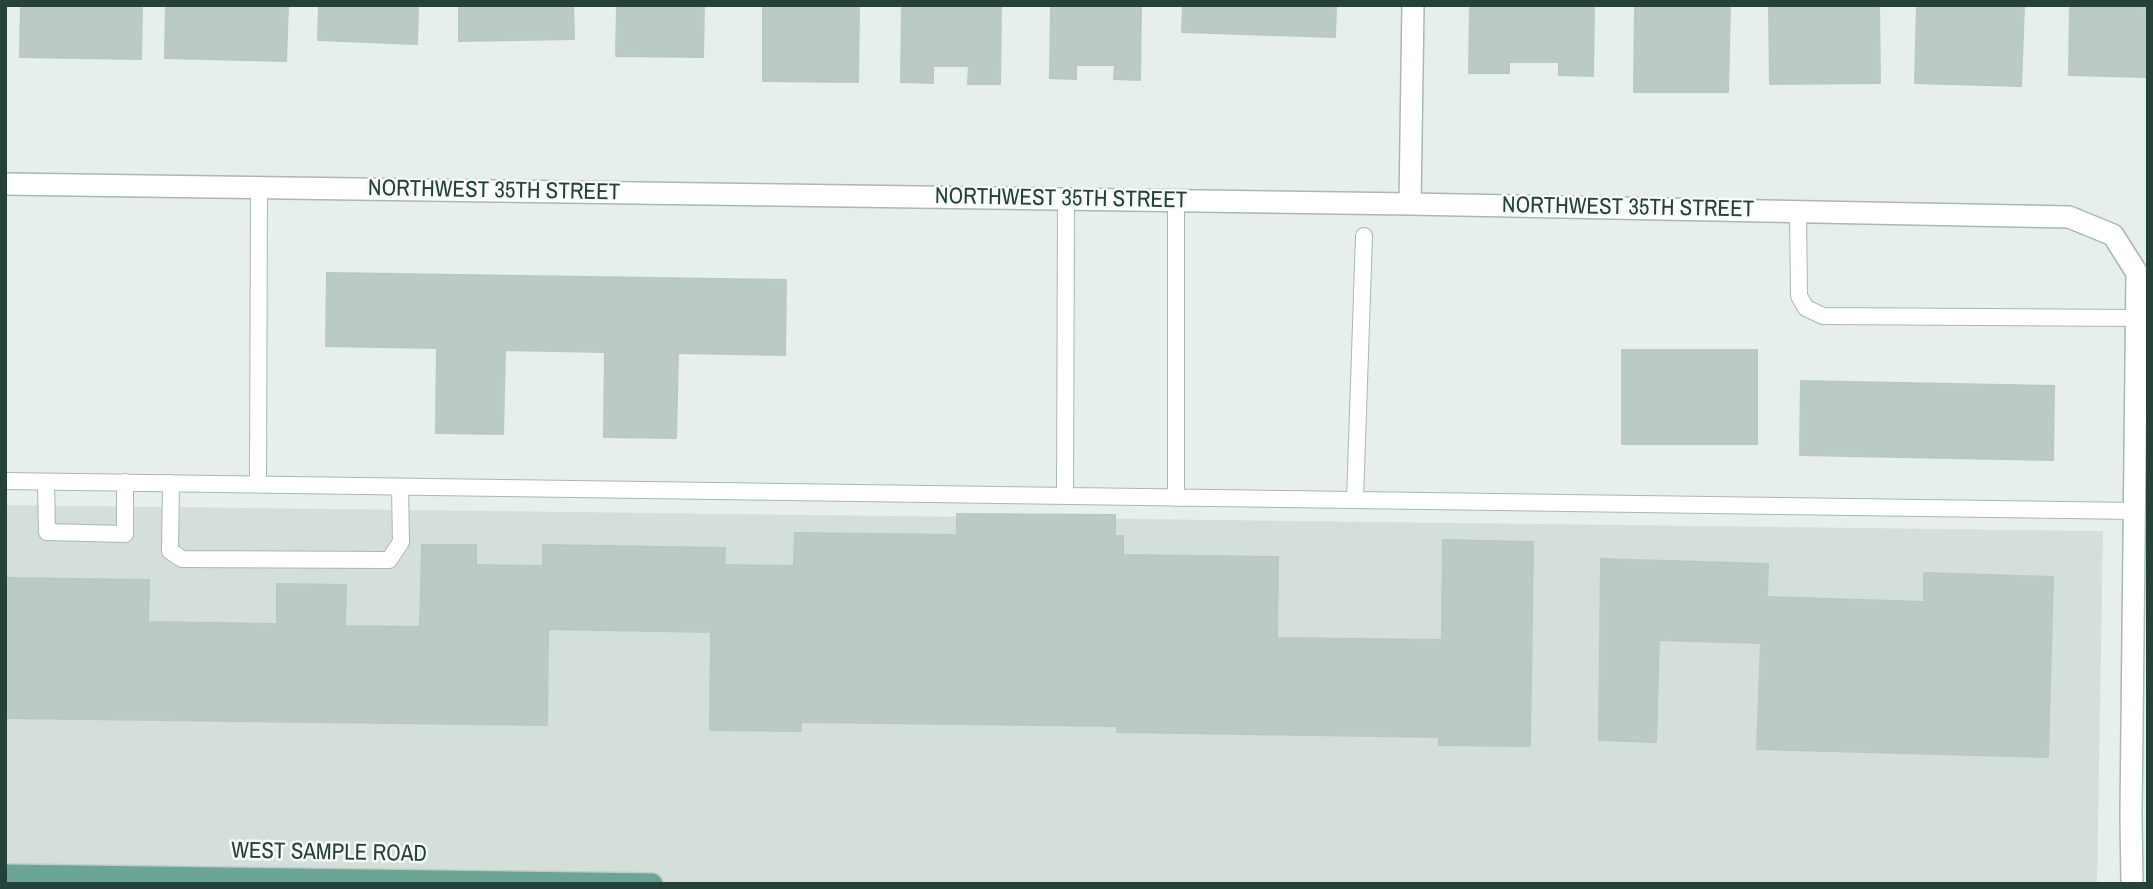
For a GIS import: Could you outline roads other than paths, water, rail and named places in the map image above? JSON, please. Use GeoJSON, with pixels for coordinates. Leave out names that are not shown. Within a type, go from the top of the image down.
{"type":"FeatureCollection","features":[{"type":"Feature","properties":{"kind":"main road","name":"WEST SAMPLE ROAD"},"geometry":{"type":"LineString","coordinates":[[5,877],[652,884]]}},
{"type":"Feature","properties":{"kind":"street"},"geometry":{"type":"LineString","coordinates":[[1410,204],[1413,5]]}},
{"type":"Feature","properties":{"kind":"street","name":"NORTHWEST 35TH STREET"},"geometry":{"type":"LineString","coordinates":[[5,184],[1066,198],[2068,217],[2113,235],[2137,274],[2137,318]]}},
{"type":"Feature","properties":{"kind":"street"},"geometry":{"type":"LineString","coordinates":[[2132,884],[2135,511],[2142,408],[2137,318]]}},
{"type":"Feature","properties":{"kind":"lane"},"geometry":{"type":"LineString","coordinates":[[258,484],[259,187]]}},
{"type":"Feature","properties":{"kind":"lane"},"geometry":{"type":"LineString","coordinates":[[1065,496],[1066,198]]}},
{"type":"Feature","properties":{"kind":"lane"},"geometry":{"type":"LineString","coordinates":[[1176,200],[1176,498]]}},
{"type":"Feature","properties":{"kind":"lane"},"geometry":{"type":"LineString","coordinates":[[1798,211],[1799,296],[1805,308],[1823,316],[2137,318]]}},
{"type":"Feature","properties":{"kind":"lane"},"geometry":{"type":"LineString","coordinates":[[1355,500],[1364,236]]}},
{"type":"Feature","properties":{"kind":"lane"},"geometry":{"type":"LineString","coordinates":[[5,481],[2135,511]]}},
{"type":"Feature","properties":{"kind":"lane"},"geometry":{"type":"LineString","coordinates":[[46,482],[47,532],[125,534],[125,482]]}},
{"type":"Feature","properties":{"kind":"lane"},"geometry":{"type":"LineString","coordinates":[[172,483],[170,551],[182,559],[389,560],[401,542],[400,486]]}}]}
